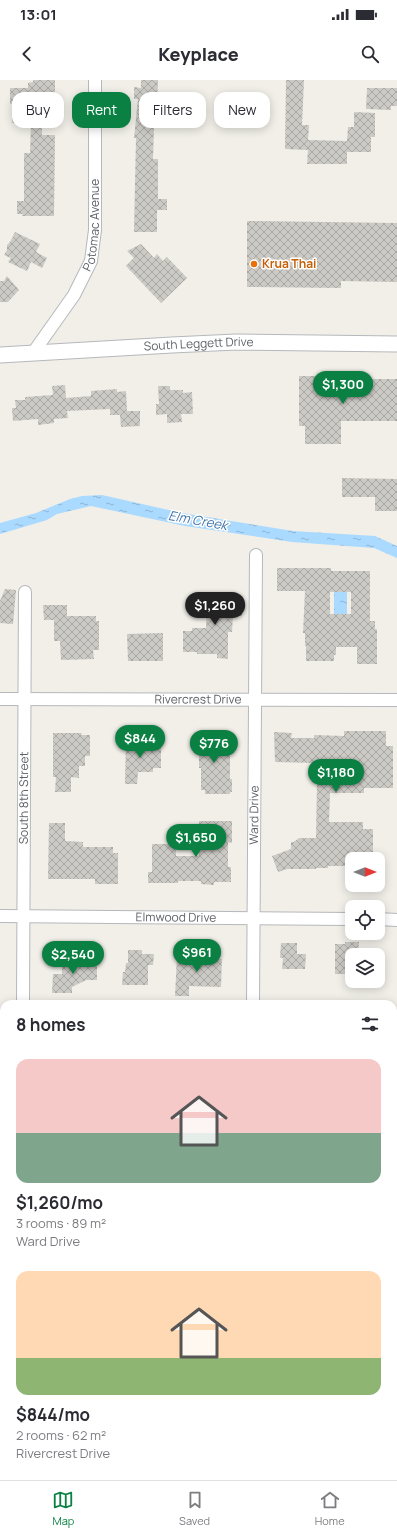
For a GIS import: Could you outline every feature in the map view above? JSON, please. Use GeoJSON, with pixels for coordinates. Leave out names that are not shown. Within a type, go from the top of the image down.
{"type":"FeatureCollection","features":[{"type":"Feature","properties":{"kind":"street","name":"Potomac Avenue"},"geometry":{"type":"LineString","coordinates":[[33,353],[74,295],[91,260],[95,230],[95,80]]}},
{"type":"Feature","properties":{"kind":"street","name":"South Leggett Drive"},"geometry":{"type":"LineString","coordinates":[[0,355],[250,342],[397,344]]}},
{"type":"Feature","properties":{"kind":"street","name":"Ward Drive"},"geometry":{"type":"LineString","coordinates":[[253,1000],[256,555]]}},
{"type":"Feature","properties":{"kind":"street","name":"South 8th Street"},"geometry":{"type":"LineString","coordinates":[[23,1000],[25,592]]}},
{"type":"Feature","properties":{"kind":"street","name":"Rivercrest Drive"},"geometry":{"type":"LineString","coordinates":[[0,699],[397,700]]}},
{"type":"Feature","properties":{"kind":"street","name":"Elmwood Drive"},"geometry":{"type":"LineString","coordinates":[[0,916],[345,919]]}},
{"type":"Feature","properties":{"kind":"street"},"geometry":{"type":"LineString","coordinates":[[385,919],[397,920]]}},
{"type":"Feature","properties":{"kind":"water","name":"Elm Creek"},"geometry":{"type":"Polygon","coordinates":[[[102,495],[182,513],[293,531],[375,536],[397,546],[397,558],[374,548],[292,542],[185,526],[91,506],[57,514],[47,520],[0,534],[0,523],[36,513],[70,499],[82,496],[102,495]]]}},
{"type":"Feature","properties":{"kind":"water"},"geometry":{"type":"Polygon","coordinates":[[[334,588],[347,588],[347,615],[334,615],[334,588]]]}},
{"type":"Feature","properties":{"kind":"building"},"geometry":{"type":"Polygon","coordinates":[[[33,80],[55,80],[55,92],[12,92],[12,104],[10,104],[10,88],[28,88],[28,83],[33,82],[33,80]]]}},
{"type":"Feature","properties":{"kind":"building"},"geometry":{"type":"Polygon","coordinates":[[[141,80],[158,80],[158,92],[139,92],[139,128],[154,128],[153,159],[158,159],[158,199],[167,199],[167,210],[157,210],[157,232],[134,232],[136,138],[134,138],[138,99],[134,99],[134,87],[141,88],[141,80]]]}},
{"type":"Feature","properties":{"kind":"building"},"geometry":{"type":"Polygon","coordinates":[[[286,80],[304,80],[302,125],[309,125],[308,140],[347,141],[348,127],[354,127],[354,112],[375,113],[375,137],[371,137],[371,152],[347,152],[347,164],[307,164],[308,150],[285,149],[286,80]]]}},
{"type":"Feature","properties":{"kind":"building"},"geometry":{"type":"Polygon","coordinates":[[[367,88],[397,88],[397,106],[391,106],[391,110],[366,109],[367,88]]]}},
{"type":"Feature","properties":{"kind":"building"},"geometry":{"type":"Polygon","coordinates":[[[31,128],[42,128],[42,135],[55,135],[54,216],[22,216],[23,214],[17,214],[17,201],[24,201],[24,153],[30,153],[31,128]]]}},
{"type":"Feature","properties":{"kind":"building"},"geometry":{"type":"Polygon","coordinates":[[[247,221],[397,223],[397,282],[341,281],[341,288],[247,287],[247,221]]]}},
{"type":"Feature","properties":{"kind":"building"},"geometry":{"type":"Polygon","coordinates":[[[15,232],[40,244],[36,252],[47,258],[42,268],[31,262],[27,271],[8,262],[11,258],[4,255],[7,250],[7,245],[15,232]]]}},
{"type":"Feature","properties":{"kind":"building"},"geometry":{"type":"Polygon","coordinates":[[[141,244],[154,258],[157,254],[163,261],[167,257],[187,278],[161,303],[126,266],[134,258],[127,251],[141,244]]]}},
{"type":"Feature","properties":{"kind":"building"},"geometry":{"type":"Polygon","coordinates":[[[7,276],[19,290],[8,302],[0,302],[0,281],[4,281],[7,276]]]}},
{"type":"Feature","properties":{"kind":"building"},"geometry":{"type":"Polygon","coordinates":[[[299,376],[341,376],[341,379],[397,379],[397,421],[341,421],[341,444],[305,444],[305,426],[299,426],[299,376]]]}},
{"type":"Feature","properties":{"kind":"building"},"geometry":{"type":"Polygon","coordinates":[[[65,385],[66,398],[91,396],[91,391],[117,389],[117,392],[126,391],[127,411],[140,411],[140,426],[121,427],[120,415],[110,415],[110,409],[67,411],[68,418],[54,419],[54,423],[38,425],[38,419],[13,421],[12,408],[16,408],[15,400],[25,400],[25,397],[53,395],[52,386],[65,385]]]}},
{"type":"Feature","properties":{"kind":"building"},"geometry":{"type":"Polygon","coordinates":[[[158,386],[170,386],[170,390],[183,390],[183,393],[192,392],[193,414],[181,414],[182,422],[167,423],[167,414],[156,415],[156,404],[159,404],[158,386]]]}},
{"type":"Feature","properties":{"kind":"building"},"geometry":{"type":"Polygon","coordinates":[[[342,478],[397,479],[397,511],[375,511],[375,497],[342,497],[342,478]]]}},
{"type":"Feature","properties":{"kind":"building"},"geometry":{"type":"Polygon","coordinates":[[[277,568],[331,568],[331,571],[370,571],[370,621],[375,621],[375,629],[377,629],[377,664],[357,664],[357,647],[336,647],[334,661],[306,661],[305,633],[303,633],[305,591],[277,591],[277,568]],[[330,592],[330,614],[351,614],[351,592],[330,592]]]}},
{"type":"Feature","properties":{"kind":"building"},"geometry":{"type":"Polygon","coordinates":[[[5,589],[16,590],[13,624],[0,623],[0,601],[5,589]]]}},
{"type":"Feature","properties":{"kind":"building"},"geometry":{"type":"Polygon","coordinates":[[[207,593],[228,593],[228,596],[243,596],[242,616],[233,615],[232,632],[228,632],[228,659],[217,658],[217,654],[183,652],[183,631],[192,631],[192,628],[206,628],[207,593]]]}},
{"type":"Feature","properties":{"kind":"building"},"geometry":{"type":"Polygon","coordinates":[[[43,605],[67,605],[67,616],[96,616],[96,621],[99,621],[99,650],[93,650],[94,659],[61,660],[60,641],[54,641],[54,620],[44,620],[43,605]]]}},
{"type":"Feature","properties":{"kind":"building"},"geometry":{"type":"Polygon","coordinates":[[[163,633],[163,661],[128,661],[127,634],[163,633]]]}},
{"type":"Feature","properties":{"kind":"building"},"geometry":{"type":"Polygon","coordinates":[[[344,731],[386,731],[386,746],[393,746],[393,788],[364,788],[364,793],[330,793],[329,822],[363,822],[363,829],[373,829],[373,852],[345,852],[345,866],[328,866],[328,868],[316,869],[287,869],[278,872],[272,856],[291,849],[291,842],[294,842],[299,838],[316,838],[317,782],[315,782],[315,763],[275,762],[274,732],[292,733],[291,738],[314,738],[314,735],[344,736],[344,731]]]}},
{"type":"Feature","properties":{"kind":"building"},"geometry":{"type":"Polygon","coordinates":[[[199,732],[224,732],[224,755],[230,755],[230,779],[232,779],[232,792],[230,792],[230,794],[205,794],[205,790],[201,790],[201,768],[199,768],[199,732]]]}},
{"type":"Feature","properties":{"kind":"building"},"geometry":{"type":"Polygon","coordinates":[[[53,733],[82,733],[81,735],[90,735],[90,756],[85,756],[85,766],[79,766],[79,778],[71,777],[71,792],[55,792],[56,777],[53,777],[53,733]]]}},
{"type":"Feature","properties":{"kind":"building"},"geometry":{"type":"Polygon","coordinates":[[[126,737],[139,737],[139,741],[152,742],[152,746],[161,747],[161,768],[153,768],[153,772],[138,772],[137,784],[125,784],[126,737]]]}},
{"type":"Feature","properties":{"kind":"building"},"geometry":{"type":"Polygon","coordinates":[[[199,821],[232,821],[232,843],[228,842],[228,867],[231,867],[231,882],[214,882],[214,885],[201,884],[201,881],[148,883],[148,872],[152,872],[152,844],[176,844],[176,856],[199,856],[199,821]]]}},
{"type":"Feature","properties":{"kind":"building"},"geometry":{"type":"Polygon","coordinates":[[[49,823],[65,823],[65,841],[83,842],[83,847],[113,847],[113,853],[118,853],[118,884],[95,884],[95,879],[48,879],[49,823]]]}},
{"type":"Feature","properties":{"kind":"building"},"geometry":{"type":"Polygon","coordinates":[[[345,942],[359,942],[359,948],[345,948],[345,974],[335,974],[335,944],[345,944],[345,942]]]}},
{"type":"Feature","properties":{"kind":"building"},"geometry":{"type":"Polygon","coordinates":[[[281,943],[297,943],[297,954],[306,954],[305,969],[282,969],[283,958],[280,958],[281,943]]]}},
{"type":"Feature","properties":{"kind":"building"},"geometry":{"type":"Polygon","coordinates":[[[128,950],[142,950],[142,954],[154,954],[153,965],[148,965],[148,985],[122,985],[123,972],[125,972],[126,963],[128,963],[128,950]]]}},
{"type":"Feature","properties":{"kind":"building"},"geometry":{"type":"Polygon","coordinates":[[[188,955],[217,957],[216,959],[222,959],[221,987],[189,986],[189,996],[175,996],[177,956],[188,955]]]}},
{"type":"Feature","properties":{"kind":"building"},"geometry":{"type":"Polygon","coordinates":[[[62,958],[88,958],[88,966],[97,966],[97,980],[86,980],[72,987],[72,993],[52,993],[53,974],[62,974],[62,958]]]}},
{"type":"Feature","properties":{"kind":"place","name":"Krua Thai"},"geometry":{"type":"Point","coordinates":[254,264]}}]}
